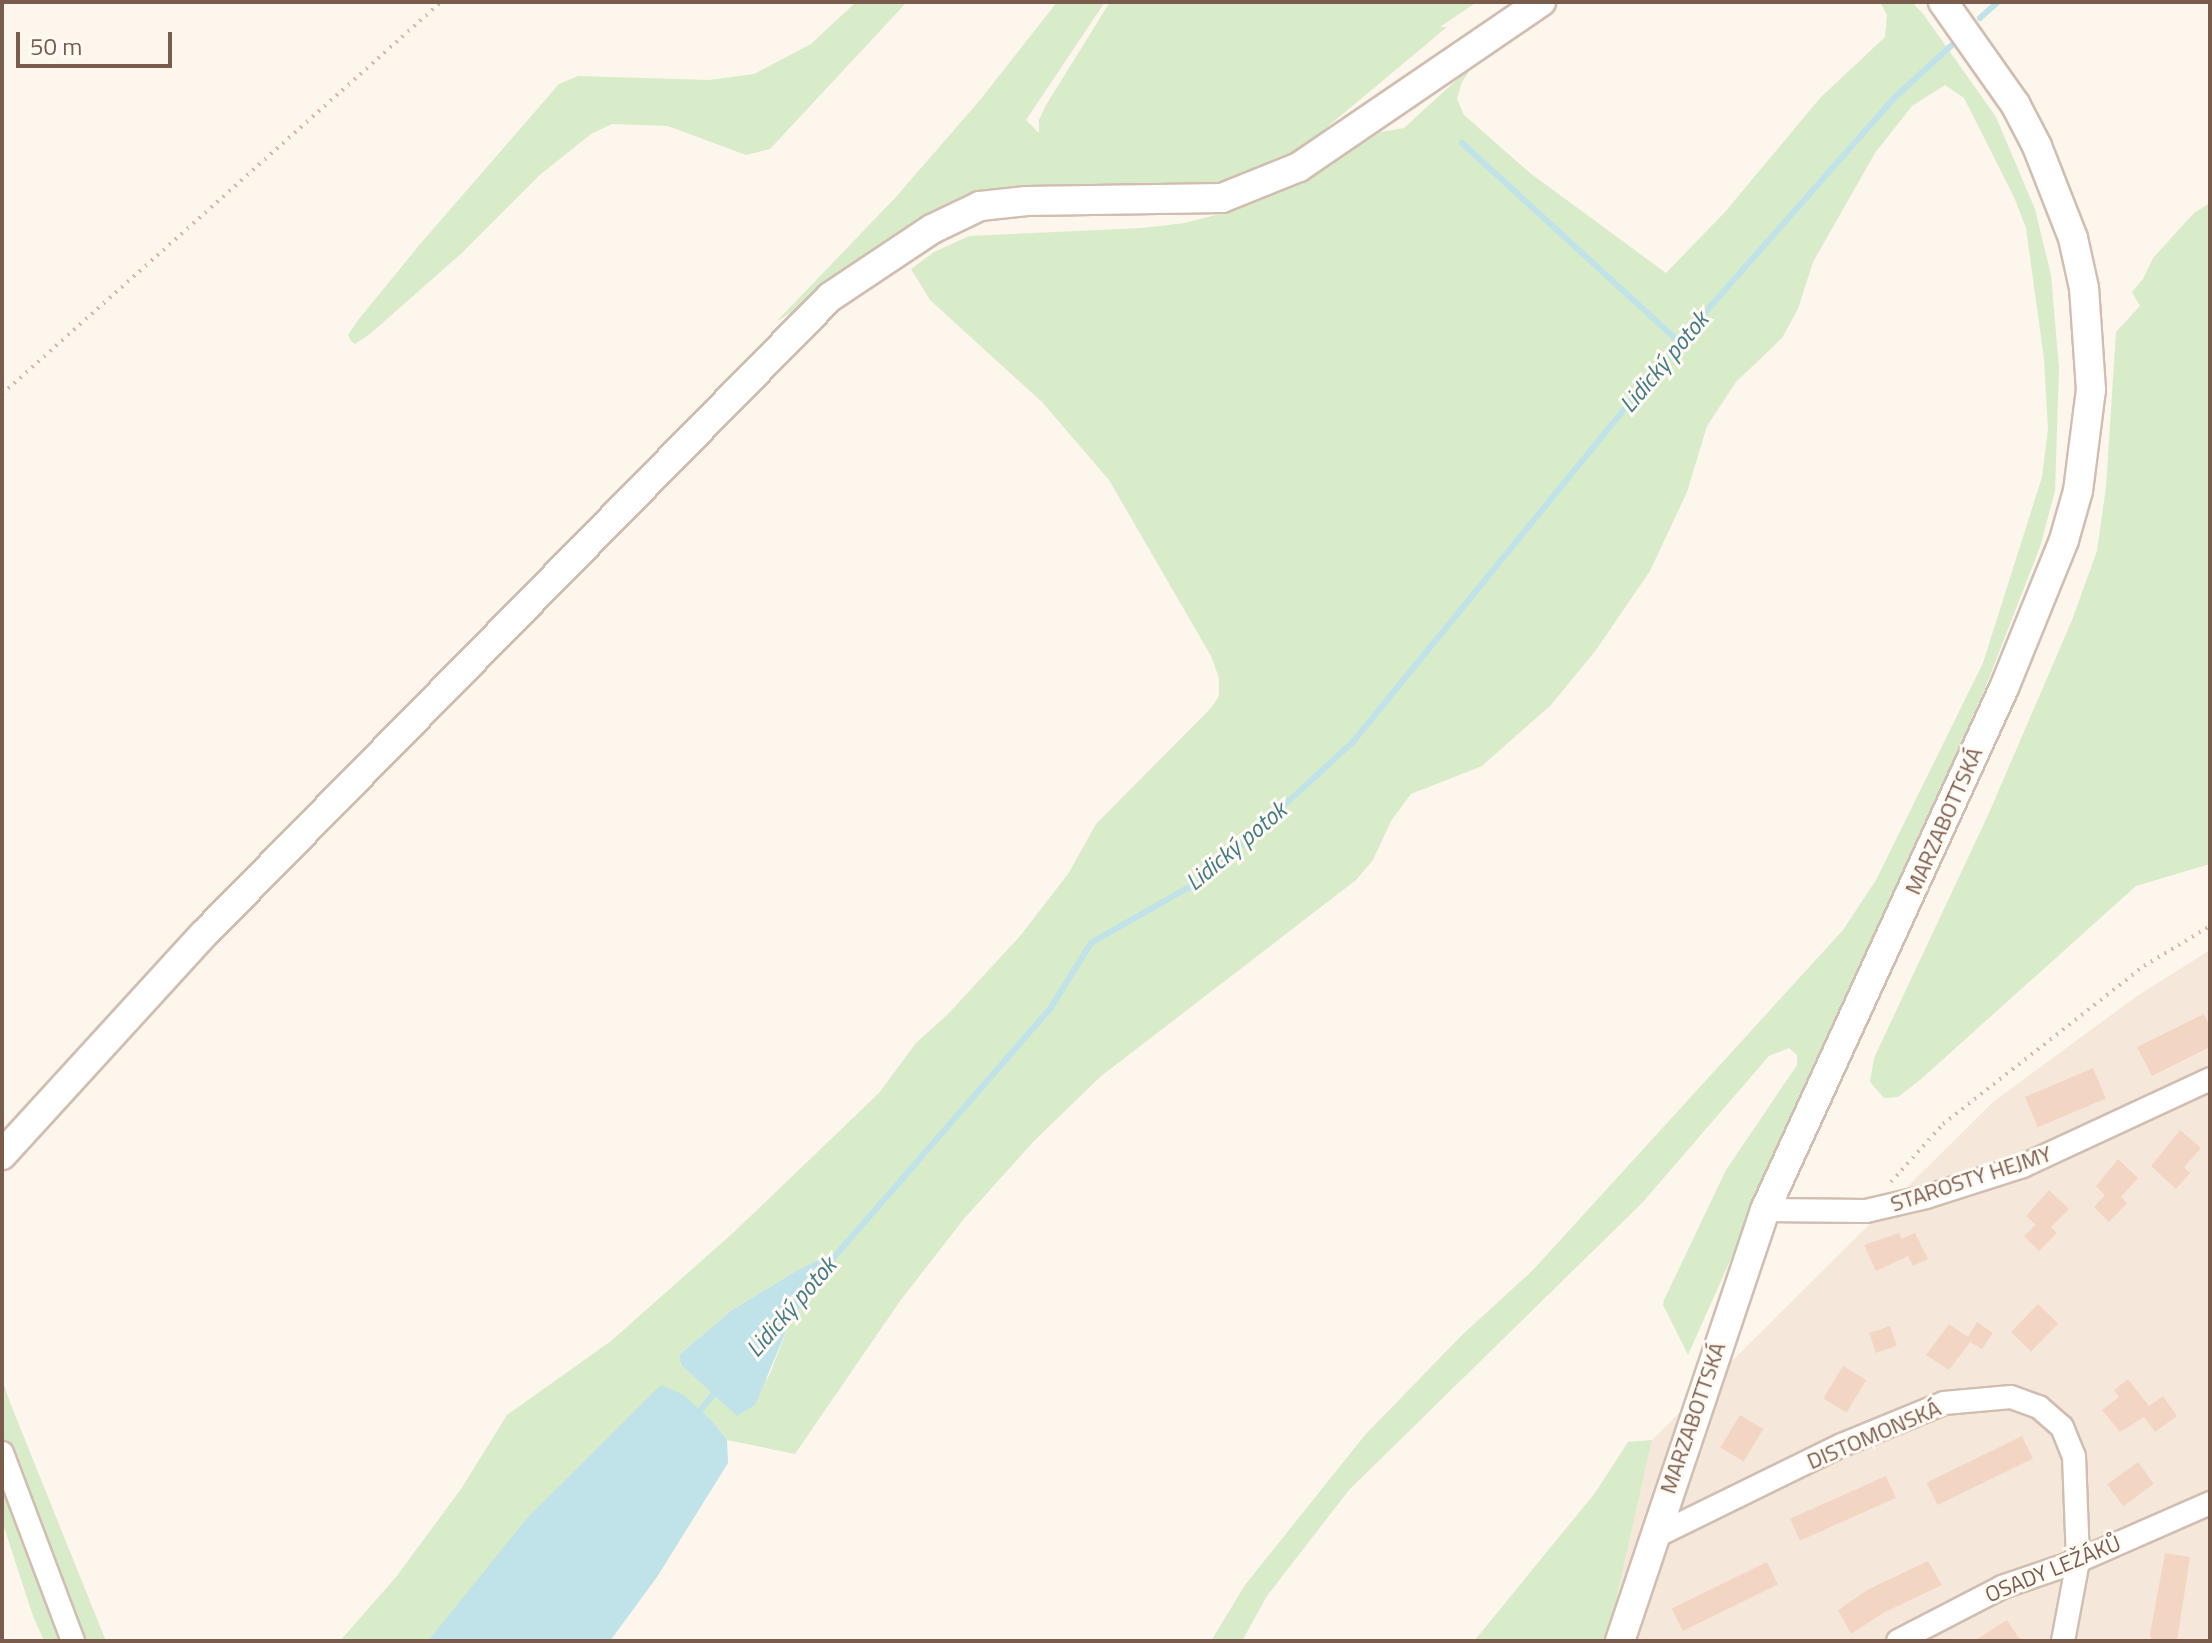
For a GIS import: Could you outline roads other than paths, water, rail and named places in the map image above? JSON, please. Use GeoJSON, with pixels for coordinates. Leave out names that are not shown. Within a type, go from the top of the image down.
{"type":"FeatureCollection","features":[{"type":"Feature","properties":{"kind":"street"},"geometry":{"type":"LineString","coordinates":[[2,1155],[204,934],[830,297],[932,229],[980,206],[1027,201],[1222,198],[1299,167],[1541,2]]}},
{"type":"Feature","properties":{"kind":"street","name":"MARZABOTTSKÁ"},"geometry":{"type":"LineString","coordinates":[[1620,1641],[1652,1538],[1765,1210],[2010,673],[2064,540],[2087,442],[2091,390],[2090,338],[2073,238],[2037,146],[2015,104],[1943,2]]}},
{"type":"Feature","properties":{"kind":"street","name":"STAROSTY HEJMY"},"geometry":{"type":"LineString","coordinates":[[1765,1210],[1866,1211],[1926,1197],[2023,1166],[2210,1079]]}},
{"type":"Feature","properties":{"kind":"street","name":"DISTOMONSKÁ"},"geometry":{"type":"LineString","coordinates":[[1652,1538],[1842,1445],[1944,1403],[2011,1397],[2039,1407],[2062,1427],[2074,1456],[2078,1561],[2063,1641]]}},
{"type":"Feature","properties":{"kind":"street"},"geometry":{"type":"LineString","coordinates":[[2,1453],[73,1641]]}},
{"type":"Feature","properties":{"kind":"street","name":"OSADY LEŽÁKŮ"},"geometry":{"type":"LineString","coordinates":[[1898,1641],[2002,1587],[2078,1561],[2210,1503]]}},
{"type":"Feature","properties":{"kind":"water"},"geometry":{"type":"Polygon","coordinates":[[[834,1257],[790,1322],[755,1405],[737,1416],[681,1365],[679,1355],[732,1310],[816,1261],[834,1257]]]}},
{"type":"Feature","properties":{"kind":"water"},"geometry":{"type":"Polygon","coordinates":[[[661,1385],[684,1395],[712,1421],[727,1440],[728,1463],[657,1577],[610,1641],[428,1641],[528,1517],[661,1385]]]}},
{"type":"Feature","properties":{"kind":"waterway","name":"Lidický potok"},"geometry":{"type":"LineString","coordinates":[[1980,18],[1998,2]]}},
{"type":"Feature","properties":{"kind":"waterway","name":"Lidický potok"},"geometry":{"type":"LineString","coordinates":[[829,1263],[1050,1009],[1091,943],[1205,878],[1352,743],[1679,342],[1893,99],[1953,44]]}},
{"type":"Feature","properties":{"kind":"waterway"},"geometry":{"type":"LineString","coordinates":[[1462,143],[1679,342]]}},
{"type":"Feature","properties":{"kind":"waterway","name":"Lidický potok"},"geometry":{"type":"LineString","coordinates":[[697,1414],[718,1389]]}}]}
